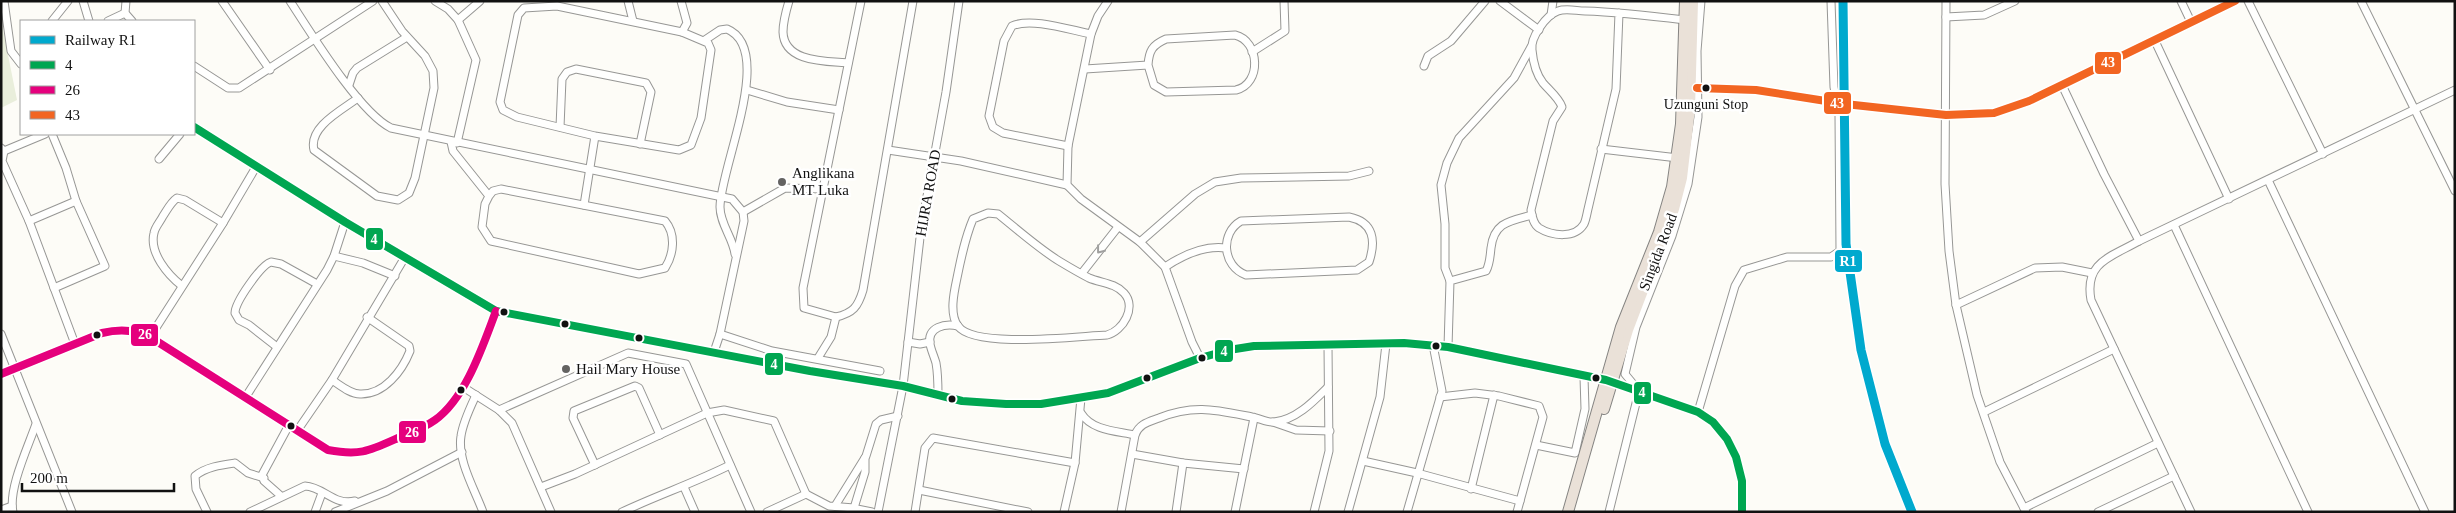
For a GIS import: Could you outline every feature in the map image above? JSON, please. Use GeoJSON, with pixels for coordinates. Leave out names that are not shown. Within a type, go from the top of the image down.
{"type":"FeatureCollection","features":[{"type":"Feature","properties":{"kind":"highway","name":"Singida Road"},"geometry":{"type":"LineString","coordinates":[[1609,382],[1627,307],[1659,232],[1678,158],[1683,89],[1685,1]]}},
{"type":"Feature","properties":{"kind":"highway","name":"Singida Road"},"geometry":{"type":"LineString","coordinates":[[1568,512],[1609,382],[1674,209],[1682,178],[1690,109],[1693,1]]}},
{"type":"Feature","properties":{"kind":"street"},"geometry":{"type":"LineString","coordinates":[[4,1],[11,51],[20,63]]}},
{"type":"Feature","properties":{"kind":"street"},"geometry":{"type":"LineString","coordinates":[[53,20],[68,1]]}},
{"type":"Feature","properties":{"kind":"street"},"geometry":{"type":"LineString","coordinates":[[83,1],[89,20]]}},
{"type":"Feature","properties":{"kind":"street"},"geometry":{"type":"LineString","coordinates":[[126,1],[126,13],[131,20]]}},
{"type":"Feature","properties":{"kind":"street"},"geometry":{"type":"LineString","coordinates":[[222,1],[270,70]]}},
{"type":"Feature","properties":{"kind":"street"},"geometry":{"type":"LineString","coordinates":[[290,1],[358,98],[383,124],[391,128],[590,171],[732,199],[743,212],[741,241],[736,256],[720,334],[714,352]]}},
{"type":"Feature","properties":{"kind":"street"},"geometry":{"type":"LineString","coordinates":[[195,67],[228,88],[235,89],[270,70],[373,1]]}},
{"type":"Feature","properties":{"kind":"street"},"geometry":{"type":"LineString","coordinates":[[358,98],[317,131],[313,146],[314,150],[377,196],[398,200],[409,193],[415,178],[434,88],[433,71],[425,56],[407,37],[382,1]]}},
{"type":"Feature","properties":{"kind":"street"},"geometry":{"type":"LineString","coordinates":[[435,1],[448,8],[458,20],[476,60],[453,151],[489,196]]}},
{"type":"Feature","properties":{"kind":"street"},"geometry":{"type":"LineString","coordinates":[[458,20],[480,1]]}},
{"type":"Feature","properties":{"kind":"street"},"geometry":{"type":"LineString","coordinates":[[628,1],[634,22]]}},
{"type":"Feature","properties":{"kind":"street"},"geometry":{"type":"LineString","coordinates":[[680,1],[687,23],[682,32]]}},
{"type":"Feature","properties":{"kind":"street"},"geometry":{"type":"LineString","coordinates":[[789,1],[783,34],[793,51],[812,60],[848,62]]}},
{"type":"Feature","properties":{"kind":"street"},"geometry":{"type":"LineString","coordinates":[[861,1],[803,284],[804,308],[836,317],[852,312],[860,301],[863,290],[913,1]]}},
{"type":"Feature","properties":{"kind":"street","name":"HIJRA ROAD"},"geometry":{"type":"LineString","coordinates":[[878,512],[903,386],[921,229],[960,1]]}},
{"type":"Feature","properties":{"kind":"street"},"geometry":{"type":"LineString","coordinates":[[1067,185],[1068,146],[1091,34],[1098,16],[1108,1]]}},
{"type":"Feature","properties":{"kind":"street"},"geometry":{"type":"LineString","coordinates":[[1252,52],[1285,31],[1284,1]]}},
{"type":"Feature","properties":{"kind":"street"},"geometry":{"type":"LineString","coordinates":[[1424,66],[1428,56],[1451,41],[1485,1]]}},
{"type":"Feature","properties":{"kind":"street"},"geometry":{"type":"LineString","coordinates":[[1500,1],[1539,30]]}},
{"type":"Feature","properties":{"kind":"street"},"geometry":{"type":"LineString","coordinates":[[1639,391],[1626,374],[1627,359],[1636,328],[1672,236],[1688,184],[1698,117],[1697,88],[1701,1]]}},
{"type":"Feature","properties":{"kind":"street"},"geometry":{"type":"LineString","coordinates":[[1698,412],[1735,286],[1744,270],[1787,258],[1831,257],[1840,251],[1839,115],[1834,87],[1831,1]]}},
{"type":"Feature","properties":{"kind":"street"},"geometry":{"type":"LineString","coordinates":[[1946,1],[1946,218],[1956,305],[1972,376],[2000,462],[2025,510],[2158,443]]}},
{"type":"Feature","properties":{"kind":"street"},"geometry":{"type":"LineString","coordinates":[[1946,17],[1984,15],[2015,1]]}},
{"type":"Feature","properties":{"kind":"street"},"geometry":{"type":"LineString","coordinates":[[2181,1],[2191,22]]}},
{"type":"Feature","properties":{"kind":"street"},"geometry":{"type":"LineString","coordinates":[[1697,88],[1756,90],[1837,103],[1946,115],[1979,115],[2005,111],[2235,1]]}},
{"type":"Feature","properties":{"kind":"street"},"geometry":{"type":"LineString","coordinates":[[2248,1],[2323,154]]}},
{"type":"Feature","properties":{"kind":"street"},"geometry":{"type":"LineString","coordinates":[[2361,1],[2455,191]]}},
{"type":"Feature","properties":{"kind":"street"},"geometry":{"type":"LineString","coordinates":[[1448,347],[1450,280],[1445,268],[1445,224],[1441,185],[1447,163],[1459,138],[1514,78],[1534,37],[1551,15],[1554,3]]}},
{"type":"Feature","properties":{"kind":"street"},"geometry":{"type":"LineString","coordinates":[[557,4],[682,32],[705,40],[711,50],[701,118],[691,145],[680,150],[595,136],[517,117],[503,110],[500,102],[518,15],[524,8],[557,4]]}},
{"type":"Feature","properties":{"kind":"street"},"geometry":{"type":"LineString","coordinates":[[1551,15],[1563,10],[1619,13],[1685,20]]}},
{"type":"Feature","properties":{"kind":"street"},"geometry":{"type":"LineString","coordinates":[[110,20],[126,13]]}},
{"type":"Feature","properties":{"kind":"street"},"geometry":{"type":"LineString","coordinates":[[1531,46],[1534,61],[1542,81],[1562,107],[1553,121],[1531,210],[1533,221],[1539,228],[1564,236],[1576,232],[1584,224],[1616,90],[1619,13]]}},
{"type":"Feature","properties":{"kind":"street"},"geometry":{"type":"LineString","coordinates":[[1068,146],[1003,133],[993,127],[989,116],[1004,41],[1012,26],[1022,23],[1039,24],[1091,34]]}},
{"type":"Feature","properties":{"kind":"street"},"geometry":{"type":"LineString","coordinates":[[705,40],[720,30],[727,29],[741,40],[746,56],[747,90],[723,179],[720,212],[736,256]]}},
{"type":"Feature","properties":{"kind":"street"},"geometry":{"type":"LineString","coordinates":[[1236,35],[1247,42],[1252,52],[1254,64],[1252,80],[1246,87],[1236,90],[1166,92],[1154,85],[1148,65],[1150,50],[1157,43],[1166,39],[1236,35]]}},
{"type":"Feature","properties":{"kind":"street"},"geometry":{"type":"LineString","coordinates":[[349,85],[357,68],[407,37]]}},
{"type":"Feature","properties":{"kind":"street"},"geometry":{"type":"LineString","coordinates":[[2155,40],[2229,199]]}},
{"type":"Feature","properties":{"kind":"street"},"geometry":{"type":"LineString","coordinates":[[1085,69],[1148,65]]}},
{"type":"Feature","properties":{"kind":"street"},"geometry":{"type":"LineString","coordinates":[[560,127],[562,79],[571,70],[576,69],[646,84],[651,88],[640,144]]}},
{"type":"Feature","properties":{"kind":"street"},"geometry":{"type":"LineString","coordinates":[[2062,85],[2104,174],[2139,241]]}},
{"type":"Feature","properties":{"kind":"street"},"geometry":{"type":"LineString","coordinates":[[747,90],[787,102],[839,110]]}},
{"type":"Feature","properties":{"kind":"street"},"geometry":{"type":"LineString","coordinates":[[2191,512],[2091,300],[2089,286],[2092,272],[2109,258],[2139,241],[2455,90]]}},
{"type":"Feature","properties":{"kind":"street"},"geometry":{"type":"LineString","coordinates":[[195,128],[345,222],[496,311],[810,371],[903,386],[962,401],[1006,404],[1040,404],[1108,393],[1200,358],[1254,346],[1386,344],[1448,347],[1609,382],[1698,412],[1712,422],[1727,439],[1736,457],[1742,481],[1742,512]]}},
{"type":"Feature","properties":{"kind":"street"},"geometry":{"type":"LineString","coordinates":[[42,135],[2,149],[2,161],[29,221],[75,344]]}},
{"type":"Feature","properties":{"kind":"street"},"geometry":{"type":"LineString","coordinates":[[52,135],[66,168],[76,200],[106,266],[54,288]]}},
{"type":"Feature","properties":{"kind":"street"},"geometry":{"type":"LineString","coordinates":[[159,159],[179,135]]}},
{"type":"Feature","properties":{"kind":"street"},"geometry":{"type":"LineString","coordinates":[[584,205],[595,136]]}},
{"type":"Feature","properties":{"kind":"street"},"geometry":{"type":"LineString","coordinates":[[888,150],[1022,173],[1067,185],[1118,227],[1140,242],[1165,267],[1192,342],[1200,358]]}},
{"type":"Feature","properties":{"kind":"street"},"geometry":{"type":"LineString","coordinates":[[1601,150],[1678,158]]}},
{"type":"Feature","properties":{"kind":"street"},"geometry":{"type":"LineString","coordinates":[[150,338],[256,167]]}},
{"type":"Feature","properties":{"kind":"street"},"geometry":{"type":"LineString","coordinates":[[1140,242],[1195,194],[1215,182],[1241,178],[1349,176],[1369,171]]}},
{"type":"Feature","properties":{"kind":"street"},"geometry":{"type":"LineString","coordinates":[[2268,180],[2425,512]]}},
{"type":"Feature","properties":{"kind":"street"},"geometry":{"type":"LineString","coordinates":[[743,212],[785,188],[822,189]]}},
{"type":"Feature","properties":{"kind":"street"},"geometry":{"type":"LineString","coordinates":[[501,189],[666,221],[671,228],[673,240],[669,262],[665,268],[639,274],[498,245],[491,241],[482,227],[485,204],[489,196],[493,191],[501,189]]}},
{"type":"Feature","properties":{"kind":"street"},"geometry":{"type":"LineString","coordinates":[[182,286],[170,276],[163,266],[153,242],[154,231],[172,203],[177,198],[185,200],[223,223]]}},
{"type":"Feature","properties":{"kind":"street"},"geometry":{"type":"LineString","coordinates":[[29,221],[76,200]]}},
{"type":"Feature","properties":{"kind":"street"},"geometry":{"type":"LineString","coordinates":[[938,395],[936,364],[930,342],[934,330],[940,326],[948,324],[958,326],[970,335],[995,340],[1114,333],[1124,324],[1127,316],[1128,301],[1126,295],[1114,286],[1082,273],[1058,260],[998,214],[980,215],[974,219],[969,229],[956,286],[953,309],[958,326]]}},
{"type":"Feature","properties":{"kind":"street"},"geometry":{"type":"LineString","coordinates":[[1450,280],[1486,271],[1492,242],[1498,228],[1509,222],[1532,215]]}},
{"type":"Feature","properties":{"kind":"street"},"geometry":{"type":"LineString","coordinates":[[1349,217],[1361,220],[1365,224],[1370,230],[1373,241],[1369,262],[1358,270],[1351,271],[1246,275],[1233,267],[1226,248],[1229,230],[1247,219],[1349,217]]}},
{"type":"Feature","properties":{"kind":"street"},"geometry":{"type":"LineString","coordinates":[[245,398],[334,256],[345,222]]}},
{"type":"Feature","properties":{"kind":"street"},"geometry":{"type":"LineString","coordinates":[[2174,225],[2308,512]]}},
{"type":"Feature","properties":{"kind":"street"},"geometry":{"type":"LineString","coordinates":[[1082,273],[1118,227]]}},
{"type":"Feature","properties":{"kind":"street"},"geometry":{"type":"LineString","coordinates":[[1165,267],[1192,252],[1226,248]]}},
{"type":"Feature","properties":{"kind":"street"},"geometry":{"type":"LineString","coordinates":[[334,256],[363,263],[395,276]]}},
{"type":"Feature","properties":{"kind":"street"},"geometry":{"type":"LineString","coordinates":[[297,431],[332,380],[367,317],[395,276],[405,257]]}},
{"type":"Feature","properties":{"kind":"street"},"geometry":{"type":"LineString","coordinates":[[278,347],[249,325],[238,320],[235,313],[238,303],[262,268],[271,262],[281,264],[317,284]]}},
{"type":"Feature","properties":{"kind":"street"},"geometry":{"type":"LineString","coordinates":[[1956,305],[2035,268],[2044,266],[2062,267],[2092,272]]}},
{"type":"Feature","properties":{"kind":"street"},"geometry":{"type":"LineString","coordinates":[[1,374],[75,344],[116,330],[131,331],[150,338],[328,450],[358,453],[373,449],[437,419],[463,387],[496,311]]}},
{"type":"Feature","properties":{"kind":"street"},"geometry":{"type":"LineString","coordinates":[[332,380],[347,390],[359,394],[369,393],[382,387],[398,373],[410,351],[408,346],[367,317]]}},
{"type":"Feature","properties":{"kind":"street"},"geometry":{"type":"LineString","coordinates":[[818,358],[831,337],[836,317]]}},
{"type":"Feature","properties":{"kind":"street"},"geometry":{"type":"LineString","coordinates":[[1,334],[72,512]]}},
{"type":"Feature","properties":{"kind":"street"},"geometry":{"type":"LineString","coordinates":[[720,334],[772,351],[880,371]]}},
{"type":"Feature","properties":{"kind":"street"},"geometry":{"type":"LineString","coordinates":[[908,342],[920,344],[930,342]]}},
{"type":"Feature","properties":{"kind":"street"},"geometry":{"type":"LineString","coordinates":[[1348,512],[1380,397],[1386,344]]}},
{"type":"Feature","properties":{"kind":"street"},"geometry":{"type":"LineString","coordinates":[[1407,512],[1442,385],[1433,345]]}},
{"type":"Feature","properties":{"kind":"street"},"geometry":{"type":"LineString","coordinates":[[1314,512],[1327,466],[1330,431],[1328,346]]}},
{"type":"Feature","properties":{"kind":"street"},"geometry":{"type":"LineString","coordinates":[[826,347],[832,362]]}},
{"type":"Feature","properties":{"kind":"street"},"geometry":{"type":"LineString","coordinates":[[1984,412],[2114,349]]}},
{"type":"Feature","properties":{"kind":"street"},"geometry":{"type":"LineString","coordinates":[[499,410],[628,353],[686,364],[751,512]]}},
{"type":"Feature","properties":{"kind":"street"},"geometry":{"type":"LineString","coordinates":[[1536,445],[1575,453],[1585,409],[1584,377]]}},
{"type":"Feature","properties":{"kind":"street"},"geometry":{"type":"LineString","coordinates":[[595,465],[573,418],[574,412],[635,386],[639,388],[660,435]]}},
{"type":"Feature","properties":{"kind":"street"},"geometry":{"type":"LineString","coordinates":[[463,387],[499,410],[512,423],[551,512]]}},
{"type":"Feature","properties":{"kind":"street"},"geometry":{"type":"LineString","coordinates":[[1273,422],[1289,418],[1299,412],[1328,387]]}},
{"type":"Feature","properties":{"kind":"street"},"geometry":{"type":"LineString","coordinates":[[1609,512],[1639,391]]}},
{"type":"Feature","properties":{"kind":"street"},"geometry":{"type":"LineString","coordinates":[[1440,397],[1475,393],[1494,395],[1539,406],[1543,417],[1517,512]]}},
{"type":"Feature","properties":{"kind":"street"},"geometry":{"type":"LineString","coordinates":[[476,395],[463,427],[460,444],[483,512]]}},
{"type":"Feature","properties":{"kind":"street"},"geometry":{"type":"LineString","coordinates":[[1471,489],[1494,395]]}},
{"type":"Feature","properties":{"kind":"street"},"geometry":{"type":"LineString","coordinates":[[1064,512],[1075,464],[1081,398]]}},
{"type":"Feature","properties":{"kind":"street"},"geometry":{"type":"LineString","coordinates":[[1121,512],[1135,435],[1140,426],[1144,424],[1189,408],[1254,418],[1296,430],[1330,431]]}},
{"type":"Feature","properties":{"kind":"street"},"geometry":{"type":"LineString","coordinates":[[541,487],[595,465],[707,413],[724,410],[774,421],[806,494],[829,506],[872,512]]}},
{"type":"Feature","properties":{"kind":"street"},"geometry":{"type":"LineString","coordinates":[[1081,413],[1085,420],[1098,427],[1135,435]]}},
{"type":"Feature","properties":{"kind":"street"},"geometry":{"type":"LineString","coordinates":[[835,506],[865,457],[876,424],[882,420],[898,416]]}},
{"type":"Feature","properties":{"kind":"street"},"geometry":{"type":"LineString","coordinates":[[1235,512],[1254,418]]}},
{"type":"Feature","properties":{"kind":"street"},"geometry":{"type":"LineString","coordinates":[[1,510],[12,509],[18,475],[36,424]]}},
{"type":"Feature","properties":{"kind":"street"},"geometry":{"type":"LineString","coordinates":[[264,478],[262,475],[289,425]]}},
{"type":"Feature","properties":{"kind":"street"},"geometry":{"type":"LineString","coordinates":[[915,512],[925,448],[933,438],[1075,464]]}},
{"type":"Feature","properties":{"kind":"street"},"geometry":{"type":"LineString","coordinates":[[335,512],[387,491],[462,452]]}},
{"type":"Feature","properties":{"kind":"street"},"geometry":{"type":"LineString","coordinates":[[1132,454],[1183,463],[1244,469]]}},
{"type":"Feature","properties":{"kind":"street"},"geometry":{"type":"LineString","coordinates":[[857,510],[865,472],[865,457]]}},
{"type":"Feature","properties":{"kind":"street"},"geometry":{"type":"LineString","coordinates":[[1363,461],[1417,473],[1520,501]]}},
{"type":"Feature","properties":{"kind":"street"},"geometry":{"type":"LineString","coordinates":[[207,512],[194,482],[195,476],[210,468],[235,463],[248,473],[264,478],[281,496]]}},
{"type":"Feature","properties":{"kind":"street"},"geometry":{"type":"LineString","coordinates":[[1176,512],[1183,463]]}},
{"type":"Feature","properties":{"kind":"street"},"geometry":{"type":"LineString","coordinates":[[622,512],[650,498],[684,487],[730,465]]}},
{"type":"Feature","properties":{"kind":"street"},"geometry":{"type":"LineString","coordinates":[[2098,512],[2174,476]]}},
{"type":"Feature","properties":{"kind":"street"},"geometry":{"type":"LineString","coordinates":[[250,512],[305,486],[313,486],[338,502],[365,499]]}},
{"type":"Feature","properties":{"kind":"street"},"geometry":{"type":"LineString","coordinates":[[684,487],[695,512]]}},
{"type":"Feature","properties":{"kind":"street"},"geometry":{"type":"LineString","coordinates":[[919,490],[1028,512]]}},
{"type":"Feature","properties":{"kind":"street"},"geometry":{"type":"LineString","coordinates":[[315,512],[322,493]]}},
{"type":"Feature","properties":{"kind":"street"},"geometry":{"type":"LineString","coordinates":[[767,512],[806,494]]}},
{"type":"Feature","properties":{"kind":"green space"},"geometry":{"type":"Polygon","coordinates":[[[1,20],[17,100],[1,108],[1,20]]]}},
{"type":"Feature","properties":{"kind":"rail line","name":"R1"},"geometry":{"type":"LineString","coordinates":[[1843,1],[1846,244],[1861,350],[1885,444],[1912,512]]}},
{"type":"Feature","properties":{"kind":"transit line","name":"43"},"geometry":{"type":"LineString","coordinates":[[1697,88],[1756,90],[1845,104],[1946,115],[1994,113],[2029,101],[2235,1]]}},
{"type":"Feature","properties":{"kind":"transit line","name":"4"},"geometry":{"type":"LineString","coordinates":[[195,128],[345,222],[496,311],[810,371],[903,386],[962,401],[1006,404],[1041,404],[1108,393],[1200,358],[1229,350],[1254,346],[1404,343],[1448,347],[1606,380],[1698,412],[1713,422],[1727,439],[1736,457],[1742,481],[1742,512]]}},
{"type":"Feature","properties":{"kind":"transit line","name":"26"},"geometry":{"type":"LineString","coordinates":[[1,374],[102,333],[120,330],[138,332],[150,337],[328,450],[357,452],[372,449],[417,430],[435,420],[446,410],[456,398],[472,370],[496,311]]}},
{"type":"Feature","properties":{"kind":"place","name":"Uzunguni Stop"},"geometry":{"type":"Point","coordinates":[1706,88]}},
{"type":"Feature","properties":{"kind":"place","name":"Anglikana MT Luka"},"geometry":{"type":"Point","coordinates":[782,182]}},
{"type":"Feature","properties":{"kind":"place","name":"Hail Mary House"},"geometry":{"type":"Point","coordinates":[566,369]}}]}
